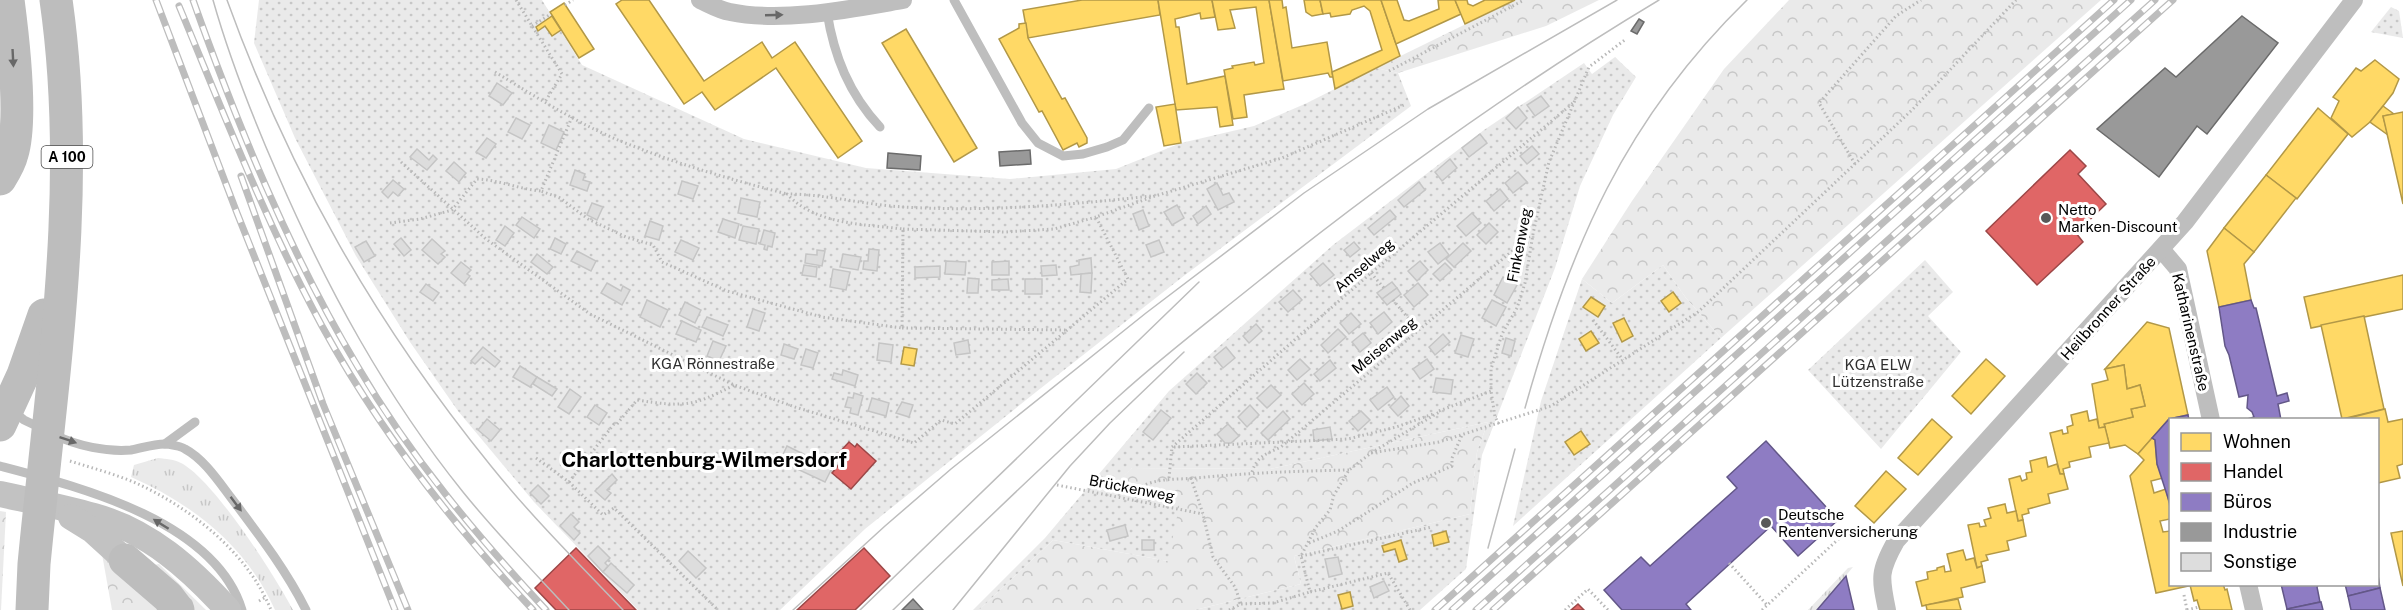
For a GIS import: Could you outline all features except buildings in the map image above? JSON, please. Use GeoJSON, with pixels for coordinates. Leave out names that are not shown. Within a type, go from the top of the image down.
{"type":"FeatureCollection","features":[{"type":"Feature","properties":{"kind":"highway"},"geometry":{"type":"LineString","coordinates":[[0,179],[13,153],[17,116],[12,27],[8,0]]}},
{"type":"Feature","properties":{"kind":"highway","name":"A 100"},"geometry":{"type":"LineString","coordinates":[[35,0],[45,79],[51,314]]}},
{"type":"Feature","properties":{"kind":"highway","name":"A 100"},"geometry":{"type":"LineString","coordinates":[[16,610],[26,564],[51,314],[67,216],[65,72],[57,0]]}},
{"type":"Feature","properties":{"kind":"highway"},"geometry":{"type":"LineString","coordinates":[[0,424],[51,314]]}},
{"type":"Feature","properties":{"kind":"highway"},"geometry":{"type":"LineString","coordinates":[[125,560],[168,597],[178,610]]}},
{"type":"Feature","properties":{"kind":"highway","name":"A 100"},"geometry":{"type":"LineString","coordinates":[[26,564],[32,610]]}},
{"type":"Feature","properties":{"kind":"main road"},"geometry":{"type":"LineString","coordinates":[[0,494],[96,516],[135,532],[154,543],[190,571],[228,610]]}},
{"type":"Feature","properties":{"kind":"main road"},"geometry":{"type":"LineString","coordinates":[[52,506],[92,530],[125,560]]}},
{"type":"Feature","properties":{"kind":"street"},"geometry":{"type":"LineString","coordinates":[[700,0],[729,12],[766,16],[827,12],[903,0]]}},
{"type":"Feature","properties":{"kind":"street","name":"Heilbronner Straße"},"geometry":{"type":"LineString","coordinates":[[1887,610],[1881,581],[1886,560],[1896,541],[2185,222],[2354,0]]}},
{"type":"Feature","properties":{"kind":"street","name":"Katharinenstraße"},"geometry":{"type":"LineString","coordinates":[[2161,249],[2178,269],[2211,418]]}},
{"type":"Feature","properties":{"kind":"street"},"geometry":{"type":"LineString","coordinates":[[2248,586],[2254,610]]}},
{"type":"Feature","properties":{"kind":"lane"},"geometry":{"type":"LineString","coordinates":[[954,0],[1022,123],[1038,143],[1063,156],[1083,154],[1107,147],[1123,140],[1149,108]]}},
{"type":"Feature","properties":{"kind":"lane"},"geometry":{"type":"LineString","coordinates":[[827,12],[840,64],[864,110],[880,127]]}},
{"type":"Feature","properties":{"kind":"lane"},"geometry":{"type":"LineString","coordinates":[[0,400],[24,420],[65,441],[122,451],[165,444],[184,448],[200,460],[219,482],[277,560],[306,610]]}},
{"type":"Feature","properties":{"kind":"lane"},"geometry":{"type":"LineString","coordinates":[[165,444],[195,422]]}},
{"type":"Feature","properties":{"kind":"lane"},"geometry":{"type":"LineString","coordinates":[[0,466],[118,501],[149,516],[190,541],[223,572],[237,593],[242,610]]}},
{"type":"Feature","properties":{"kind":"path"},"geometry":{"type":"LineString","coordinates":[[516,0],[562,74],[545,102]]}},
{"type":"Feature","properties":{"kind":"path"},"geometry":{"type":"LineString","coordinates":[[565,5],[573,0]]}},
{"type":"Feature","properties":{"kind":"path"},"geometry":{"type":"LineString","coordinates":[[1389,71],[1524,0]]}},
{"type":"Feature","properties":{"kind":"path"},"geometry":{"type":"LineString","coordinates":[[1855,164],[1819,103],[1896,16],[1921,0]]}},
{"type":"Feature","properties":{"kind":"path"},"geometry":{"type":"LineString","coordinates":[[1371,453],[1439,442],[1551,406],[1698,312],[1912,110],[2016,0]]}},
{"type":"Feature","properties":{"kind":"path"},"geometry":{"type":"LineString","coordinates":[[532,26],[551,14]]}},
{"type":"Feature","properties":{"kind":"path","name":"Finkenweg"},"geometry":{"type":"LineString","coordinates":[[1499,424],[1495,417],[1491,391],[1491,369],[1502,334],[1517,308],[1525,283],[1545,176],[1589,67],[1626,39]]}},
{"type":"Feature","properties":{"kind":"path"},"geometry":{"type":"LineString","coordinates":[[495,72],[572,117],[627,144],[718,176],[787,194],[805,194],[904,207],[1000,210],[1155,196]]}},
{"type":"Feature","properties":{"kind":"path","name":"Amselweg"},"geometry":{"type":"LineString","coordinates":[[1172,447],[1371,273],[1573,103]]}},
{"type":"Feature","properties":{"kind":"path"},"geometry":{"type":"LineString","coordinates":[[787,194],[796,204],[821,217],[903,229],[1005,232],[1054,229],[1096,218],[1155,196],[1282,158],[1404,105]]}},
{"type":"Feature","properties":{"kind":"path"},"geometry":{"type":"LineString","coordinates":[[541,191],[572,117]]}},
{"type":"Feature","properties":{"kind":"path"},"geometry":{"type":"LineString","coordinates":[[401,162],[486,239],[590,314],[734,385],[795,407],[915,443],[941,420],[955,424],[1128,279],[1096,218]]}},
{"type":"Feature","properties":{"kind":"path"},"geometry":{"type":"LineString","coordinates":[[390,223],[420,219],[452,210],[477,179],[541,191],[560,198],[588,219],[626,237],[653,245],[662,262],[727,291],[822,317],[902,328],[1067,330]]}},
{"type":"Feature","properties":{"kind":"path"},"geometry":{"type":"LineString","coordinates":[[902,328],[903,229]]}},
{"type":"Feature","properties":{"kind":"path","name":"Meisenweg"},"geometry":{"type":"LineString","coordinates":[[1252,472],[1256,460],[1286,443],[1533,234]]}},
{"type":"Feature","properties":{"kind":"path"},"geometry":{"type":"LineString","coordinates":[[1371,273],[1384,288]]}},
{"type":"Feature","properties":{"kind":"path"},"geometry":{"type":"LineString","coordinates":[[1393,300],[1419,331]]}},
{"type":"Feature","properties":{"kind":"path"},"geometry":{"type":"LineString","coordinates":[[1593,321],[1623,361]]}},
{"type":"Feature","properties":{"kind":"path"},"geometry":{"type":"LineString","coordinates":[[569,482],[614,424],[617,424],[637,400],[669,405],[697,403],[734,385]]}},
{"type":"Feature","properties":{"kind":"path"},"geometry":{"type":"LineString","coordinates":[[1169,479],[1172,447],[1348,439],[1396,427],[1491,391]]}},
{"type":"Feature","properties":{"kind":"path"},"geometry":{"type":"LineString","coordinates":[[1310,592],[1301,556],[1316,528],[1330,510],[1334,495],[1349,470],[1371,453],[1441,411]]}},
{"type":"Feature","properties":{"kind":"path"},"geometry":{"type":"LineString","coordinates":[[1308,544],[1338,531],[1413,483],[1452,466],[1452,458],[1462,435]]}},
{"type":"Feature","properties":{"kind":"path"},"geometry":{"type":"LineString","coordinates":[[536,458],[569,482],[603,515],[614,508],[718,610]]}},
{"type":"Feature","properties":{"kind":"path"},"geometry":{"type":"LineString","coordinates":[[1136,502],[1137,490],[1143,486],[1169,479],[1252,472],[1349,470]]}},
{"type":"Feature","properties":{"kind":"path"},"geometry":{"type":"LineString","coordinates":[[1191,478],[1203,514],[1213,557],[1235,587],[1241,604]]}},
{"type":"Feature","properties":{"kind":"path","name":"Brückenweg"},"geometry":{"type":"LineString","coordinates":[[1057,485],[1203,514]]}},
{"type":"Feature","properties":{"kind":"path"},"geometry":{"type":"LineString","coordinates":[[1301,556],[1432,527]]}},
{"type":"Feature","properties":{"kind":"path"},"geometry":{"type":"LineString","coordinates":[[1762,610],[1846,532],[1884,538]]}},
{"type":"Feature","properties":{"kind":"path"},"geometry":{"type":"LineString","coordinates":[[1729,563],[1767,605]]}},
{"type":"Feature","properties":{"kind":"path"},"geometry":{"type":"LineString","coordinates":[[1229,610],[1241,604],[1273,603],[1388,573],[1410,610]]}},
{"type":"Feature","properties":{"kind":"path"},"geometry":{"type":"LineString","coordinates":[[1565,610],[1588,589],[1608,610]]}},
{"type":"Feature","properties":{"kind":"path"},"geometry":{"type":"LineString","coordinates":[[2184,595],[2187,610],[2199,607]]}},
{"type":"Feature","properties":{"kind":"path"},"geometry":{"type":"LineString","coordinates":[[259,601],[266,597]]}},
{"type":"Feature","properties":{"kind":"green space","name":"KGA Rönnestraße"},"geometry":{"type":"Polygon","coordinates":[[[259,0],[542,0],[582,65],[744,139],[866,168],[1010,179],[1116,169],[1181,143],[1254,126],[1307,103],[1376,68],[1398,73],[1411,106],[1185,275],[1036,392],[865,529],[780,610],[638,610],[534,502],[458,411],[410,342],[356,256],[295,138],[254,43],[259,0]]]}},
{"type":"Feature","properties":{"kind":"green space"},"geometry":{"type":"Polygon","coordinates":[[[1515,0],[1599,0],[1546,26],[1398,73],[1376,68],[1515,0]]]}},
{"type":"Feature","properties":{"kind":"green space"},"geometry":{"type":"Polygon","coordinates":[[[1789,0],[2101,0],[1721,338],[1686,298],[1663,265],[1612,303],[1582,279],[1632,201],[1724,69],[1789,0]]]}},
{"type":"Feature","properties":{"kind":"green space"},"geometry":{"type":"Polygon","coordinates":[[[2391,7],[2399,11],[2403,38],[2371,32],[2391,7]]]}},
{"type":"Feature","properties":{"kind":"green space"},"geometry":{"type":"Polygon","coordinates":[[[1615,57],[1636,77],[1613,115],[1580,186],[1555,268],[1482,455],[1466,569],[1420,610],[1195,610],[1301,584],[1294,556],[1470,514],[1477,452],[1488,422],[1270,469],[1132,468],[1110,489],[1180,502],[1168,561],[1053,540],[979,610],[973,610],[1045,538],[1169,391],[1333,245],[1484,130],[1584,63],[1592,74],[1615,57]]]}},
{"type":"Feature","properties":{"kind":"green space","name":"KGA ELW Lützenstraße"},"geometry":{"type":"Polygon","coordinates":[[[1925,260],[1953,292],[1928,316],[1961,352],[1881,449],[1808,370],[1925,260]]]}},
{"type":"Feature","properties":{"kind":"green space"},"geometry":{"type":"Polygon","coordinates":[[[1663,265],[1686,298],[1721,338],[1513,526],[1541,401],[1582,279],[1612,303],[1663,265]]]}},
{"type":"Feature","properties":{"kind":"green space"},"geometry":{"type":"Polygon","coordinates":[[[1488,422],[1477,452],[1470,514],[1294,556],[1301,584],[1195,610],[979,610],[1053,540],[1168,561],[1109,489],[1132,468],[1270,469],[1488,422]]]}},
{"type":"Feature","properties":{"kind":"green space"},"geometry":{"type":"Polygon","coordinates":[[[158,458],[181,463],[210,488],[243,530],[293,610],[275,610],[249,566],[216,530],[176,500],[131,477],[134,465],[158,458]]]}},
{"type":"Feature","properties":{"kind":"green space"},"geometry":{"type":"Polygon","coordinates":[[[0,511],[6,512],[1,610],[0,610],[0,511]]]}},
{"type":"Feature","properties":{"kind":"green space"},"geometry":{"type":"Polygon","coordinates":[[[102,554],[164,610],[112,610],[102,554]]]}},
{"type":"Feature","properties":{"kind":"green space"},"geometry":{"type":"Polygon","coordinates":[[[159,564],[206,610],[188,610],[149,566],[159,564]]]}},
{"type":"Feature","properties":{"kind":"green space"},"geometry":{"type":"Polygon","coordinates":[[[1853,567],[1817,610],[1808,610],[1848,568],[1853,567]]]}},
{"type":"Feature","properties":{"kind":"tram line"},"geometry":{"type":"LineString","coordinates":[[213,0],[234,67],[269,154],[317,259],[360,340],[408,417],[463,492],[569,610]]}},
{"type":"Feature","properties":{"kind":"tram line"},"geometry":{"type":"LineString","coordinates":[[227,0],[252,64],[308,186],[373,302],[449,412],[491,466],[539,522],[623,610]]}},
{"type":"Feature","properties":{"kind":"tram line"},"geometry":{"type":"LineString","coordinates":[[793,610],[951,469],[1146,313],[1304,193],[1428,109],[1617,0]]}},
{"type":"Feature","properties":{"kind":"tram line"},"geometry":{"type":"LineString","coordinates":[[893,610],[1119,396],[1260,280],[1455,133],[1555,65],[1659,0]]}},
{"type":"Feature","properties":{"kind":"tram line"},"geometry":{"type":"LineString","coordinates":[[1525,408],[1542,349],[1562,293],[1607,188],[1635,139],[1667,91],[1704,45],[1747,0]]}},
{"type":"Feature","properties":{"kind":"tram line"},"geometry":{"type":"LineString","coordinates":[[860,610],[1199,282]]}},
{"type":"Feature","properties":{"kind":"tram line"},"geometry":{"type":"LineString","coordinates":[[953,610],[1070,466],[1110,423],[1184,352]]}},
{"type":"Feature","properties":{"kind":"tram line"},"geometry":{"type":"LineString","coordinates":[[1488,548],[1515,449]]}},
{"type":"Feature","properties":{"kind":"railway"},"geometry":{"type":"LineString","coordinates":[[156,0],[237,213],[395,610]]}},
{"type":"Feature","properties":{"kind":"railway"},"geometry":{"type":"LineString","coordinates":[[193,0],[266,188],[309,279],[358,367],[399,432],[445,494],[546,610]]}},
{"type":"Feature","properties":{"kind":"railway"},"geometry":{"type":"LineString","coordinates":[[1435,610],[2114,0]]}},
{"type":"Feature","properties":{"kind":"railway"},"geometry":{"type":"LineString","coordinates":[[1452,610],[2131,0]]}},
{"type":"Feature","properties":{"kind":"railway"},"geometry":{"type":"LineString","coordinates":[[1476,610],[2155,0]]}},
{"type":"Feature","properties":{"kind":"railway"},"geometry":{"type":"LineString","coordinates":[[1493,610],[2173,0]]}},
{"type":"Feature","properties":{"kind":"railway"},"geometry":{"type":"LineString","coordinates":[[179,6],[282,248],[344,365],[418,475],[474,544],[533,610]]}},
{"type":"Feature","properties":{"kind":"railway"},"geometry":{"type":"LineString","coordinates":[[241,176],[323,404],[408,610]]}},
{"type":"Feature","properties":{"kind":"place","name":"Netto Marken-Discount"},"geometry":{"type":"Point","coordinates":[2046,218]}},
{"type":"Feature","properties":{"kind":"place","name":"Deutsche Rentenversicherung"},"geometry":{"type":"Point","coordinates":[1766,523]}},
{"type":"Feature","properties":{"kind":"district","name":"Charlottenburg-Wilmersdorf"},"geometry":{"type":"Point","coordinates":[704,459]}}]}
